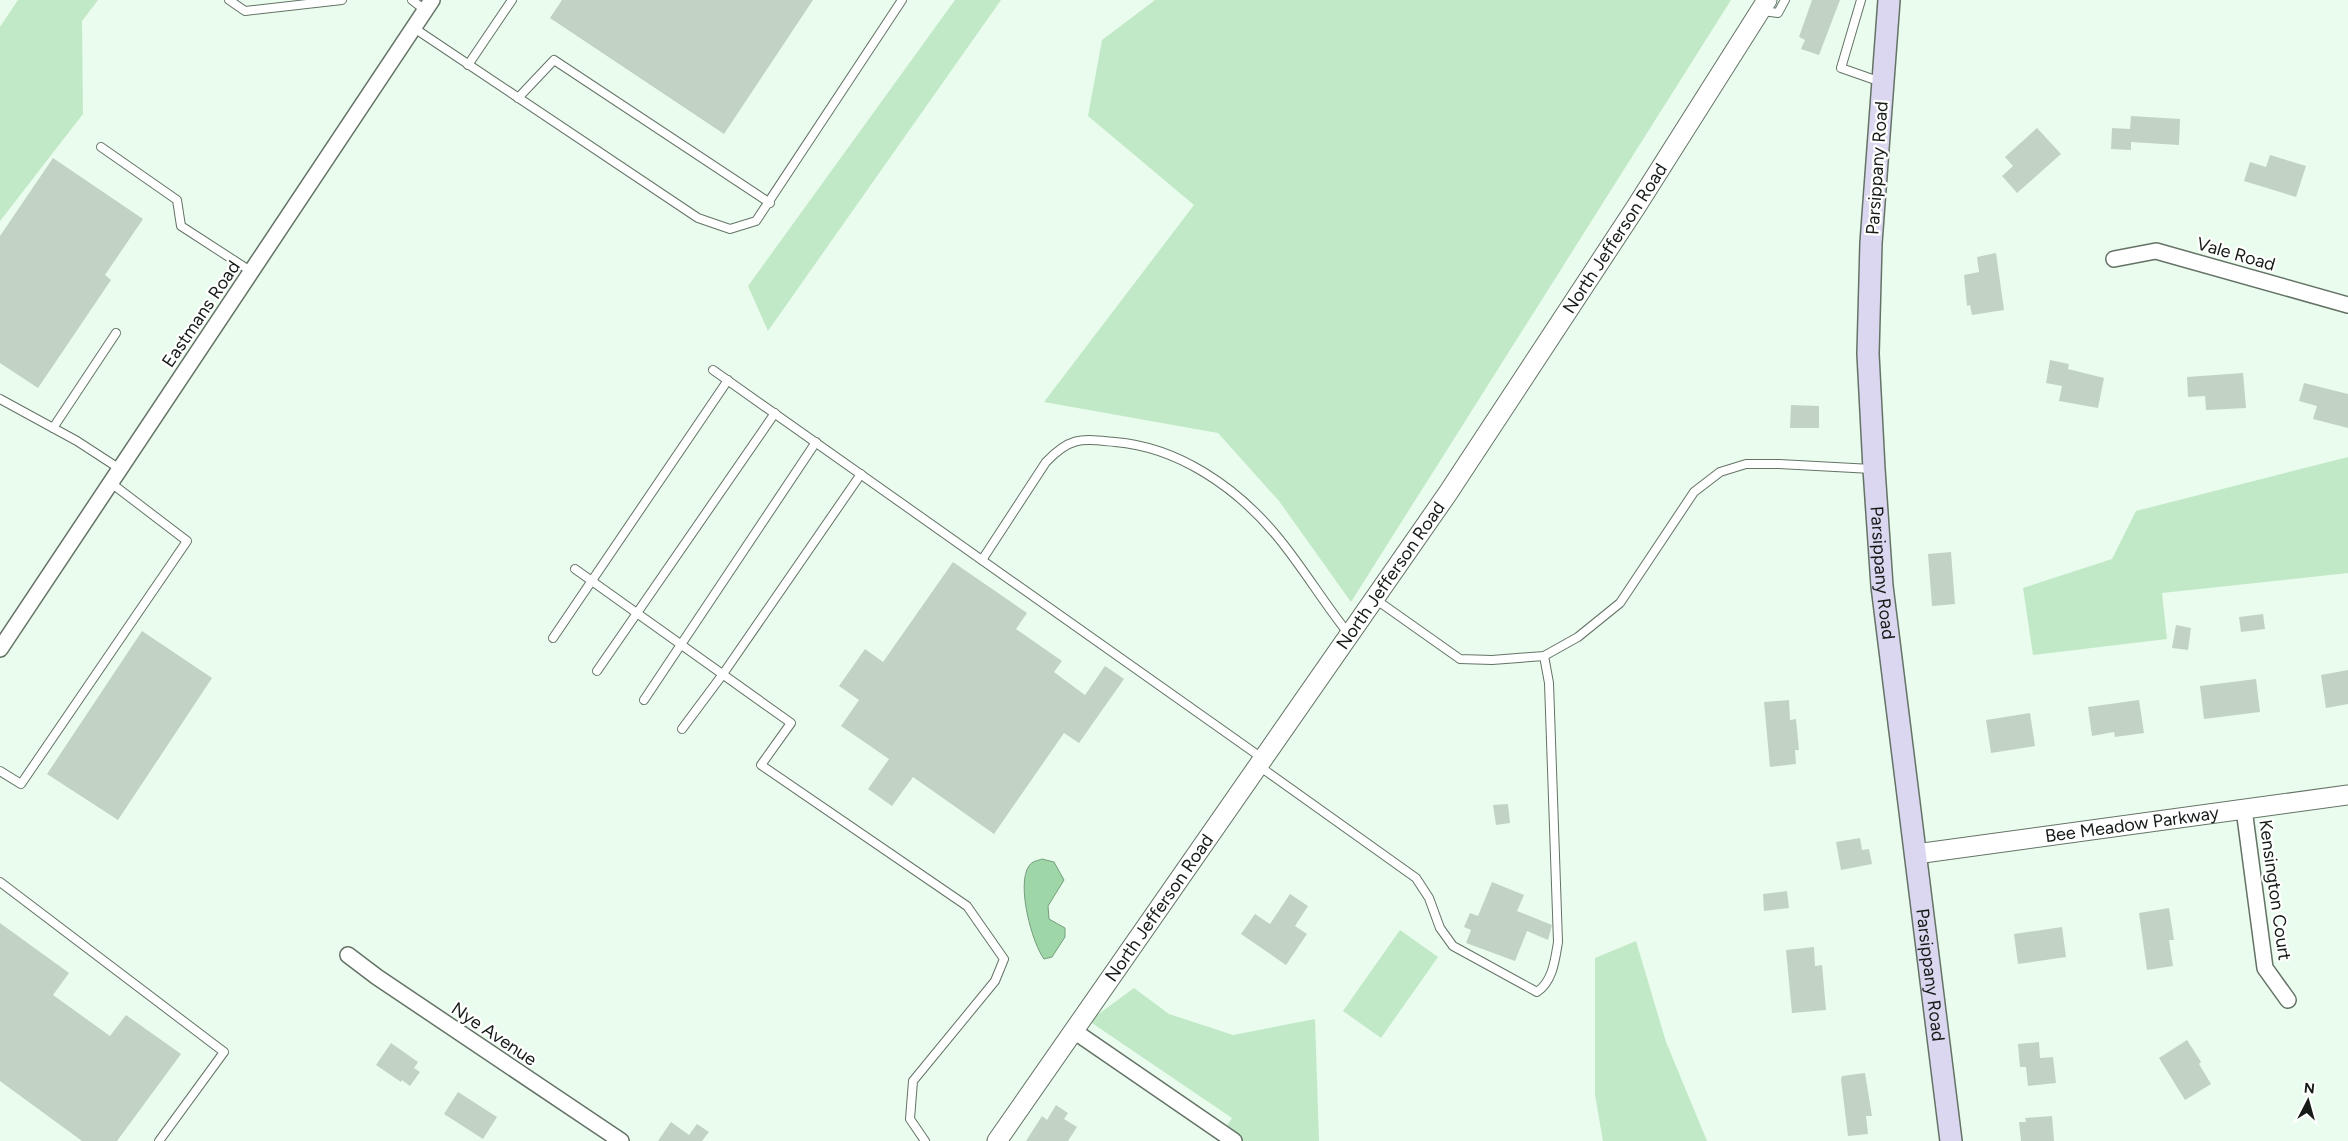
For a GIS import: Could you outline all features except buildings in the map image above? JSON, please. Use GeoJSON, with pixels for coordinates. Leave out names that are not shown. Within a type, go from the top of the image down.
{"type":"FeatureCollection","features":[{"type":"Feature","properties":{"kind":"main road","name":"Parsippany Road"},"geometry":{"type":"LineString","coordinates":[[1889,0],[1871,243],[1868,354],[1874,469],[1882,586],[1950,1141]]}},
{"type":"Feature","properties":{"kind":"street","name":"Eastmans Road"},"geometry":{"type":"LineString","coordinates":[[0,649],[429,5]]}},
{"type":"Feature","properties":{"kind":"street","name":"North Jefferson Road"},"geometry":{"type":"LineString","coordinates":[[997,1141],[1448,493],[1631,215],[1764,5]]}},
{"type":"Feature","properties":{"kind":"street","name":"Vale Road"},"geometry":{"type":"LineString","coordinates":[[2114,259],[2156,251],[2348,305]]}},
{"type":"Feature","properties":{"kind":"street","name":"Bee Meadow Parkway"},"geometry":{"type":"LineString","coordinates":[[1916,854],[2348,795]]}},
{"type":"Feature","properties":{"kind":"street","name":"Kensington Court"},"geometry":{"type":"LineString","coordinates":[[2244,809],[2265,968],[2288,1000]]}},
{"type":"Feature","properties":{"kind":"street","name":"Nye Avenue"},"geometry":{"type":"LineString","coordinates":[[348,955],[377,977],[621,1141]]}},
{"type":"Feature","properties":{"kind":"street"},"geometry":{"type":"LineString","coordinates":[[1074,1031],[1234,1141]]}},
{"type":"Feature","properties":{"kind":"lane"},"geometry":{"type":"LineString","coordinates":[[229,0],[245,11],[342,0]]}},
{"type":"Feature","properties":{"kind":"lane"},"geometry":{"type":"LineString","coordinates":[[412,0],[429,5]]}},
{"type":"Feature","properties":{"kind":"lane"},"geometry":{"type":"LineString","coordinates":[[468,65],[512,0]]}},
{"type":"Feature","properties":{"kind":"lane"},"geometry":{"type":"LineString","coordinates":[[414,28],[698,218],[730,229],[756,222],[902,0]]}},
{"type":"Feature","properties":{"kind":"lane"},"geometry":{"type":"LineString","coordinates":[[1764,5],[1778,13],[1786,0]]}},
{"type":"Feature","properties":{"kind":"lane"},"geometry":{"type":"LineString","coordinates":[[1862,0],[1840,68],[1883,83]]}},
{"type":"Feature","properties":{"kind":"lane"},"geometry":{"type":"LineString","coordinates":[[518,98],[554,60],[770,203]]}},
{"type":"Feature","properties":{"kind":"lane"},"geometry":{"type":"LineString","coordinates":[[101,147],[177,200],[181,226],[252,272]]}},
{"type":"Feature","properties":{"kind":"lane"},"geometry":{"type":"LineString","coordinates":[[53,428],[116,333]]}},
{"type":"Feature","properties":{"kind":"lane"},"geometry":{"type":"LineString","coordinates":[[713,370],[982,560],[1416,878],[1429,898],[1440,928],[1453,946],[1537,992],[1544,987],[1555,966],[1558,942],[1550,693],[1544,656]]}},
{"type":"Feature","properties":{"kind":"lane"},"geometry":{"type":"LineString","coordinates":[[553,638],[728,380]]}},
{"type":"Feature","properties":{"kind":"lane"},"geometry":{"type":"LineString","coordinates":[[0,399],[77,441],[120,469]]}},
{"type":"Feature","properties":{"kind":"lane"},"geometry":{"type":"LineString","coordinates":[[597,671],[775,413]]}},
{"type":"Feature","properties":{"kind":"lane"},"geometry":{"type":"LineString","coordinates":[[982,560],[1046,462],[1058,449],[1072,440],[1109,441],[1141,446],[1171,455],[1192,465],[1226,488],[1275,534],[1350,635]]}},
{"type":"Feature","properties":{"kind":"lane"},"geometry":{"type":"LineString","coordinates":[[644,700],[816,442]]}},
{"type":"Feature","properties":{"kind":"lane"},"geometry":{"type":"LineString","coordinates":[[1375,599],[1460,659],[1492,660],[1544,656],[1578,637],[1620,603],[1694,492],[1720,472],[1746,464],[1874,469]]}},
{"type":"Feature","properties":{"kind":"lane"},"geometry":{"type":"LineString","coordinates":[[682,729],[723,674],[861,474]]}},
{"type":"Feature","properties":{"kind":"lane"},"geometry":{"type":"LineString","coordinates":[[0,771],[21,784],[187,541],[111,483]]}},
{"type":"Feature","properties":{"kind":"lane"},"geometry":{"type":"LineString","coordinates":[[575,569],[791,723],[761,765],[967,906],[1004,959],[995,981],[913,1081],[910,1119],[926,1141]]}},
{"type":"Feature","properties":{"kind":"lane"},"geometry":{"type":"LineString","coordinates":[[0,882],[224,1052],[159,1141]]}},
{"type":"Feature","properties":{"kind":"shaded area"},"geometry":{"type":"Polygon","coordinates":[[[18,0],[98,0],[82,21],[83,114],[0,221],[0,27],[18,0]]]}},
{"type":"Feature","properties":{"kind":"shaded area"},"geometry":{"type":"Polygon","coordinates":[[[955,0],[1001,0],[768,331],[748,286],[955,0]]]}},
{"type":"Feature","properties":{"kind":"shaded area"},"geometry":{"type":"Polygon","coordinates":[[[1155,0],[1731,0],[1351,602],[1279,501],[1218,433],[1044,402],[1194,205],[1088,116],[1102,40],[1155,0]]]}},
{"type":"Feature","properties":{"kind":"shaded area"},"geometry":{"type":"Polygon","coordinates":[[[2348,457],[2348,573],[2162,593],[2167,639],[2033,655],[2023,588],[2112,559],[2136,511],[2348,457]]]}},
{"type":"Feature","properties":{"kind":"shaded area"},"geometry":{"type":"Polygon","coordinates":[[[1042,859],[1054,862],[1064,880],[1048,906],[1049,919],[1065,928],[1065,937],[1052,957],[1044,959],[1039,951],[1027,913],[1024,886],[1025,875],[1029,866],[1033,862],[1042,859]]]}},
{"type":"Feature","properties":{"kind":"shaded area"},"geometry":{"type":"Polygon","coordinates":[[[1400,930],[1438,957],[1381,1038],[1343,1011],[1400,930]]]}},
{"type":"Feature","properties":{"kind":"shaded area"},"geometry":{"type":"Polygon","coordinates":[[[1636,941],[1666,1042],[1707,1141],[1603,1141],[1595,1095],[1595,958],[1636,941]]]}},
{"type":"Feature","properties":{"kind":"shaded area"},"geometry":{"type":"Polygon","coordinates":[[[1134,988],[1169,1014],[1233,1035],[1315,1019],[1319,1141],[1217,1141],[1232,1118],[1089,1021],[1134,988]]]}}]}
